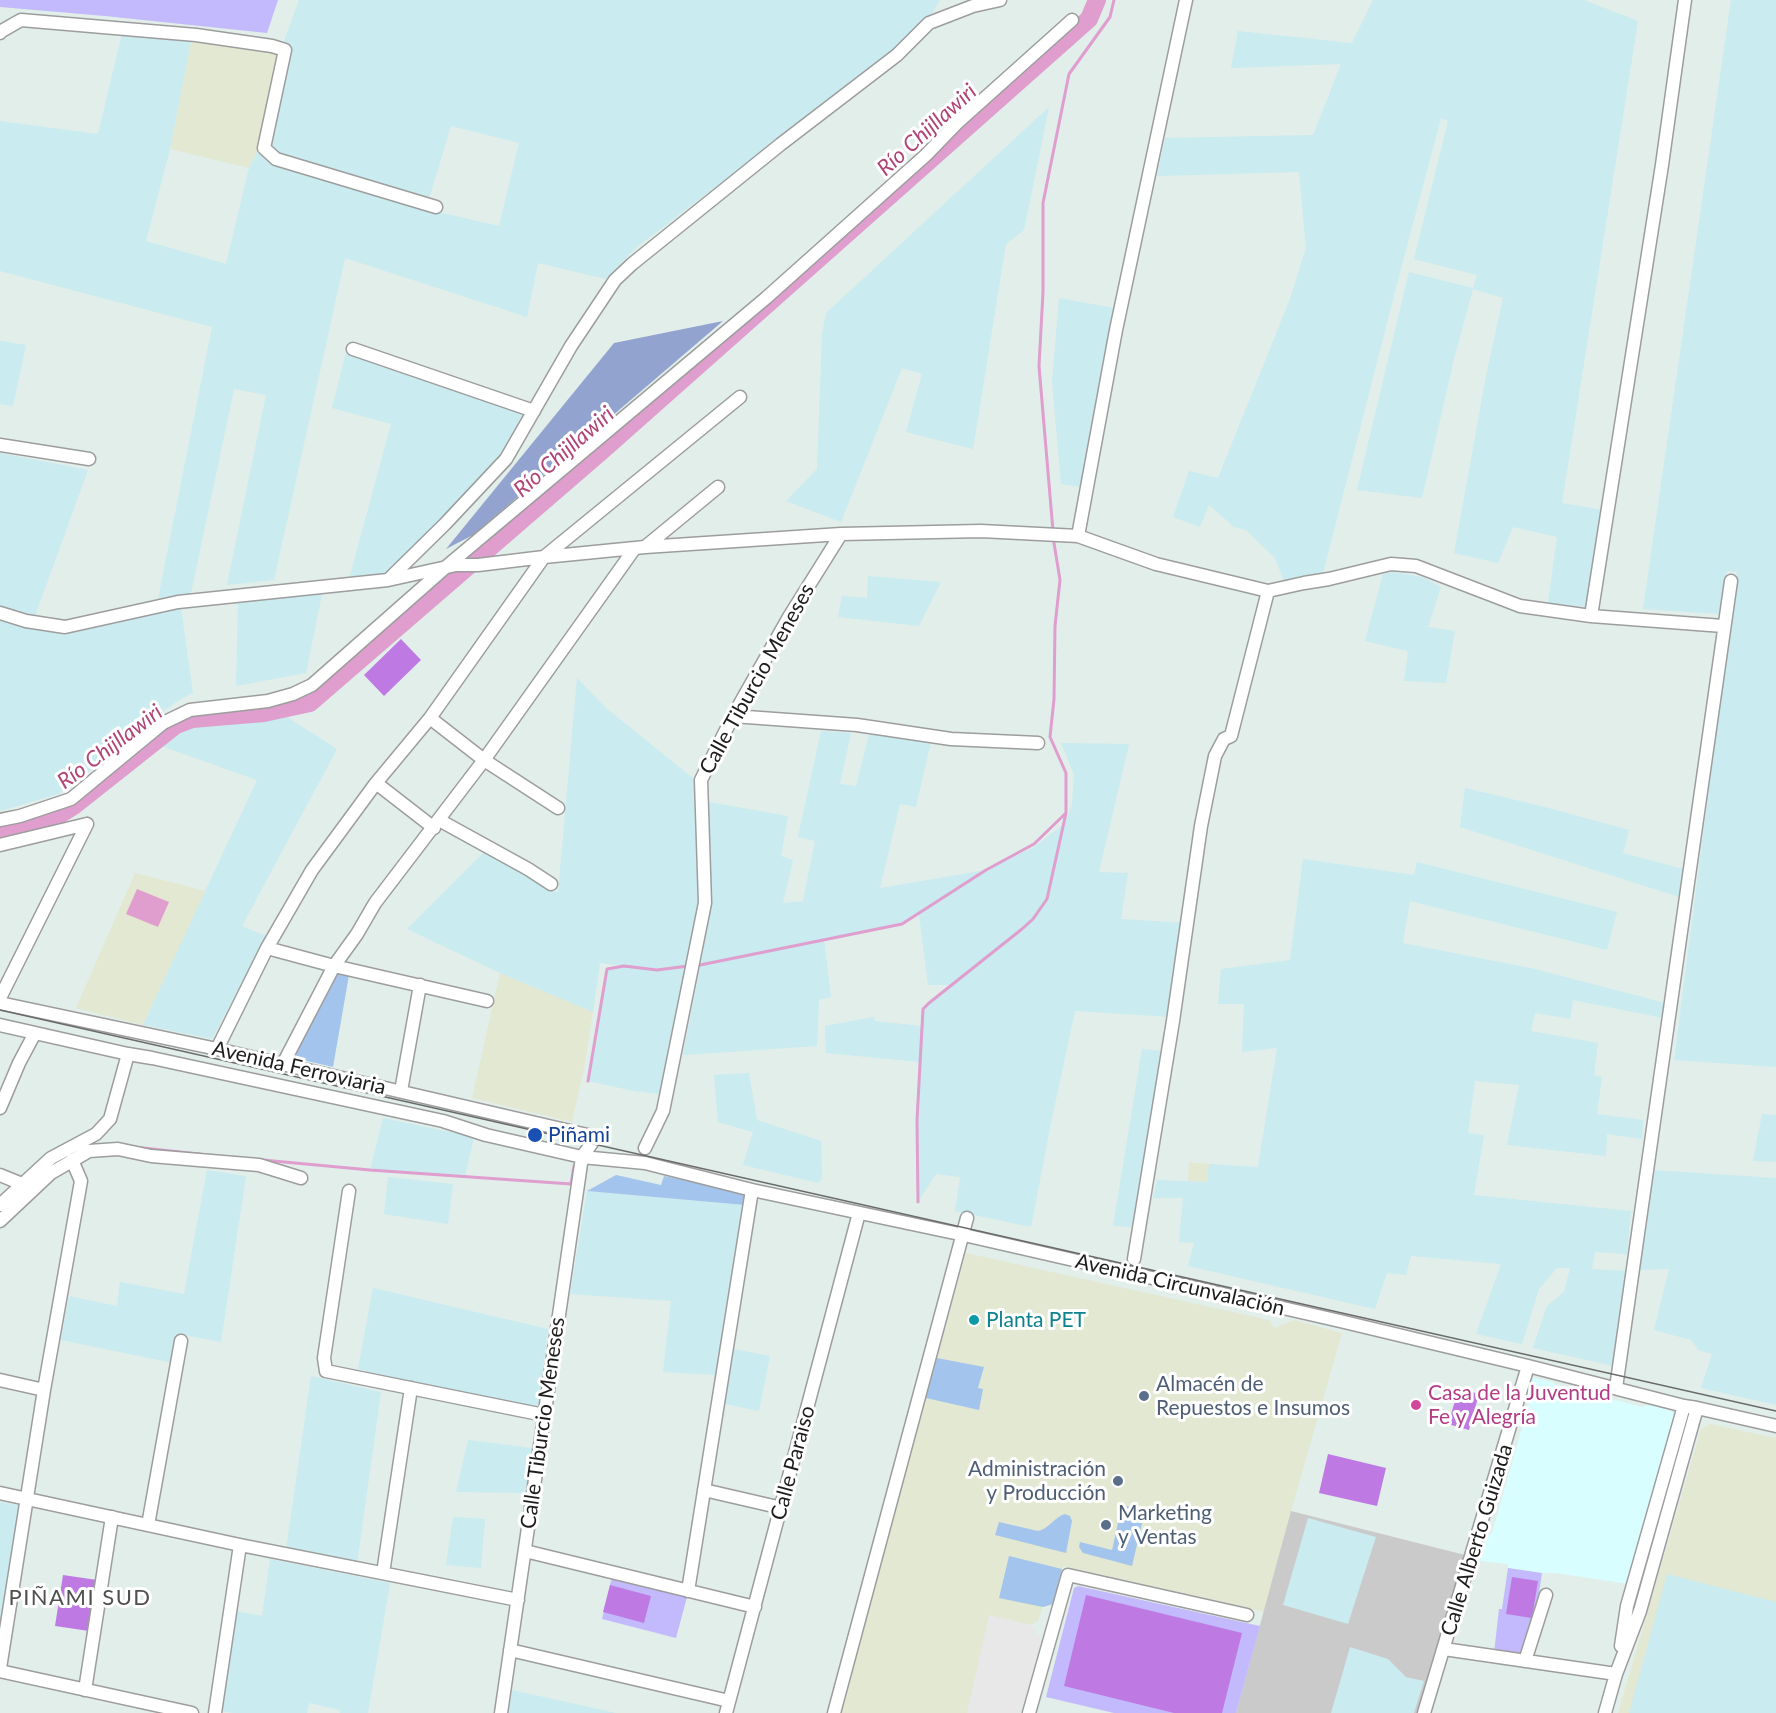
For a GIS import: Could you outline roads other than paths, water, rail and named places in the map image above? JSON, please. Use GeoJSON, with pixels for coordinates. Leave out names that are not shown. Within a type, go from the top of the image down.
{"type":"FeatureCollection","features":[{"type":"Feature","properties":{"kind":"street"},"geometry":{"type":"LineString","coordinates":[[388,580],[506,459],[571,346],[615,280],[781,144],[897,56],[929,23],[973,6],[1000,0]]}},
{"type":"Feature","properties":{"kind":"street"},"geometry":{"type":"LineString","coordinates":[[1078,536],[1116,330],[1186,0]]}},
{"type":"Feature","properties":{"kind":"street"},"geometry":{"type":"LineString","coordinates":[[1591,616],[1662,165],[1685,0]]}},
{"type":"Feature","properties":{"kind":"street"},"geometry":{"type":"LineString","coordinates":[[0,33],[21,20],[196,36],[272,46],[285,50],[264,148],[276,159],[309,171],[436,207]]}},
{"type":"Feature","properties":{"kind":"street"},"geometry":{"type":"LineString","coordinates":[[0,820],[71,800],[163,723],[190,710],[268,701],[312,686],[759,304],[926,155],[957,123],[1072,20]]}},
{"type":"Feature","properties":{"kind":"street"},"geometry":{"type":"LineString","coordinates":[[353,349],[534,411]]}},
{"type":"Feature","properties":{"kind":"street"},"geometry":{"type":"LineString","coordinates":[[217,1049],[267,948],[312,870],[376,783],[430,718],[544,557],[740,397]]}},
{"type":"Feature","properties":{"kind":"street"},"geometry":{"type":"LineString","coordinates":[[0,445],[89,459]]}},
{"type":"Feature","properties":{"kind":"street"},"geometry":{"type":"LineString","coordinates":[[283,1064],[334,966],[357,934],[375,903],[437,824],[640,548],[718,487]]}},
{"type":"Feature","properties":{"kind":"street"},"geometry":{"type":"LineString","coordinates":[[0,613],[26,621],[65,627],[178,602],[388,580],[452,566],[478,566],[640,548],[841,534],[981,531],[1078,536],[1156,564],[1268,591],[1391,564],[1416,566],[1520,606],[1591,616],[1723,626]]}},
{"type":"Feature","properties":{"kind":"street","name":"Calle Tiburcio Meneses"},"geometry":{"type":"LineString","coordinates":[[645,1148],[663,1111],[705,903],[700,780],[789,616],[841,534]]}},
{"type":"Feature","properties":{"kind":"street"},"geometry":{"type":"LineString","coordinates":[[1616,1388],[1731,581]]}},
{"type":"Feature","properties":{"kind":"street"},"geometry":{"type":"LineString","coordinates":[[1134,1259],[1173,1022],[1201,826],[1215,756],[1224,739],[1232,736],[1268,591]]}},
{"type":"Feature","properties":{"kind":"street"},"geometry":{"type":"LineString","coordinates":[[733,716],[857,725],[951,739],[1038,743]]}},
{"type":"Feature","properties":{"kind":"street"},"geometry":{"type":"LineString","coordinates":[[430,718],[484,760],[558,808]]}},
{"type":"Feature","properties":{"kind":"street"},"geometry":{"type":"LineString","coordinates":[[376,783],[437,824],[528,869],[551,884]]}},
{"type":"Feature","properties":{"kind":"street"},"geometry":{"type":"LineString","coordinates":[[0,846],[87,824],[0,998]]}},
{"type":"Feature","properties":{"kind":"street"},"geometry":{"type":"LineString","coordinates":[[267,948],[334,966],[487,1001]]}},
{"type":"Feature","properties":{"kind":"street"},"geometry":{"type":"LineString","coordinates":[[401,1091],[420,985]]}},
{"type":"Feature","properties":{"kind":"street","name":"Avenida Ferroviaria"},"geometry":{"type":"LineString","coordinates":[[0,1003],[217,1049],[596,1137]]}},
{"type":"Feature","properties":{"kind":"street","name":"Avenida Ferroviaria"},"geometry":{"type":"LineString","coordinates":[[0,1025],[443,1121],[486,1135],[582,1157]]}},
{"type":"Feature","properties":{"kind":"street"},"geometry":{"type":"LineString","coordinates":[[0,1108],[19,1063],[35,1033]]}},
{"type":"Feature","properties":{"kind":"street"},"geometry":{"type":"LineString","coordinates":[[152,1058],[169,1039]]}},
{"type":"Feature","properties":{"kind":"street"},"geometry":{"type":"LineString","coordinates":[[0,1205],[51,1158],[96,1134],[110,1119],[128,1054]]}},
{"type":"Feature","properties":{"kind":"street","name":"Calle Tiburcio Meneses"},"geometry":{"type":"LineString","coordinates":[[501,1713],[582,1157],[596,1137]]}},
{"type":"Feature","properties":{"kind":"street"},"geometry":{"type":"LineString","coordinates":[[0,1221],[51,1173],[89,1151],[118,1149],[151,1156],[259,1165],[301,1178]]}},
{"type":"Feature","properties":{"kind":"street","name":"Avenida Circunvalación"},"geometry":{"type":"LineString","coordinates":[[582,1157],[645,1164],[752,1190],[964,1235],[1776,1426]]}},
{"type":"Feature","properties":{"kind":"street"},"geometry":{"type":"LineString","coordinates":[[72,1161],[81,1181],[44,1390],[0,1669],[192,1713]]}},
{"type":"Feature","properties":{"kind":"street"},"geometry":{"type":"LineString","coordinates":[[0,1175],[22,1184]]}},
{"type":"Feature","properties":{"kind":"street"},"geometry":{"type":"LineString","coordinates":[[688,1591],[752,1190]]}},
{"type":"Feature","properties":{"kind":"street"},"geometry":{"type":"LineString","coordinates":[[349,1191],[324,1358],[326,1371],[544,1415]]}},
{"type":"Feature","properties":{"kind":"street","name":"Calle Paraiso"},"geometry":{"type":"LineString","coordinates":[[728,1707],[859,1213]]}},
{"type":"Feature","properties":{"kind":"street"},"geometry":{"type":"LineString","coordinates":[[834,1713],[967,1218]]}},
{"type":"Feature","properties":{"kind":"street"},"geometry":{"type":"LineString","coordinates":[[148,1525],[181,1341]]}},
{"type":"Feature","properties":{"kind":"street","name":"Calle Alberto Guizada"},"geometry":{"type":"LineString","coordinates":[[1424,1713],[1528,1366]]}},
{"type":"Feature","properties":{"kind":"street"},"geometry":{"type":"LineString","coordinates":[[0,1380],[44,1390]]}},
{"type":"Feature","properties":{"kind":"street"},"geometry":{"type":"LineString","coordinates":[[383,1573],[411,1388]]}},
{"type":"Feature","properties":{"kind":"street"},"geometry":{"type":"LineString","coordinates":[[1616,1674],[1627,1606],[1684,1406]]}},
{"type":"Feature","properties":{"kind":"street"},"geometry":{"type":"LineString","coordinates":[[1605,1713],[1616,1674],[1640,1611],[1697,1408]]}},
{"type":"Feature","properties":{"kind":"street"},"geometry":{"type":"LineString","coordinates":[[704,1490],[782,1508]]}},
{"type":"Feature","properties":{"kind":"street"},"geometry":{"type":"LineString","coordinates":[[0,1493],[240,1545],[518,1600]]}},
{"type":"Feature","properties":{"kind":"street"},"geometry":{"type":"LineString","coordinates":[[85,1690],[112,1517]]}},
{"type":"Feature","properties":{"kind":"street"},"geometry":{"type":"LineString","coordinates":[[214,1713],[240,1545]]}},
{"type":"Feature","properties":{"kind":"street"},"geometry":{"type":"LineString","coordinates":[[525,1551],[755,1607]]}},
{"type":"Feature","properties":{"kind":"street"},"geometry":{"type":"LineString","coordinates":[[1029,1713],[1068,1575],[1247,1615]]}},
{"type":"Feature","properties":{"kind":"street"},"geometry":{"type":"LineString","coordinates":[[1525,1661],[1545,1595]]}},
{"type":"Feature","properties":{"kind":"street"},"geometry":{"type":"LineString","coordinates":[[1444,1649],[1616,1674]]}},
{"type":"Feature","properties":{"kind":"street"},"geometry":{"type":"LineString","coordinates":[[510,1650],[728,1707]]}},
{"type":"Feature","properties":{"kind":"waterway","name":"Río Chijllawiri"},"geometry":{"type":"LineString","coordinates":[[0,831],[59,815],[75,805],[176,725],[192,719],[264,713],[310,703],[603,450],[1089,19],[1097,0]]}},
{"type":"Feature","properties":{"kind":"waterway"},"geometry":{"type":"LineString","coordinates":[[1053,531],[1039,366],[1043,292],[1043,203],[1069,74],[1110,17],[1114,0]]}},
{"type":"Feature","properties":{"kind":"waterway"},"geometry":{"type":"LineString","coordinates":[[700,965],[902,924],[986,870],[1034,844],[1066,813],[1066,773],[1050,737],[1054,699],[1055,626],[1060,580],[1053,537]]}},
{"type":"Feature","properties":{"kind":"waterway"},"geometry":{"type":"LineString","coordinates":[[918,1202],[917,1120],[923,1009],[1033,919],[1047,899],[1066,813]]}},
{"type":"Feature","properties":{"kind":"waterway"},"geometry":{"type":"LineString","coordinates":[[588,1081],[607,969],[624,966],[657,970],[688,966]]}},
{"type":"Feature","properties":{"kind":"waterway"},"geometry":{"type":"LineString","coordinates":[[134,1147],[217,1156]]}},
{"type":"Feature","properties":{"kind":"waterway"},"geometry":{"type":"LineString","coordinates":[[263,1160],[571,1184],[574,1166]]}},
{"type":"Feature","properties":{"kind":"tram line"},"geometry":{"type":"LineString","coordinates":[[0,1010],[1776,1411]]}},
{"type":"Feature","properties":{"kind":"place","name":"Piñami"},"geometry":{"type":"Point","coordinates":[535,1135]}},
{"type":"Feature","properties":{"kind":"place","name":"Planta PET"},"geometry":{"type":"Point","coordinates":[974,1320]}},
{"type":"Feature","properties":{"kind":"place","name":"Almacén de Repuestos e Insumos"},"geometry":{"type":"Point","coordinates":[1144,1396]}},
{"type":"Feature","properties":{"kind":"place","name":"Casa de la Juventud Fe y Alegría"},"geometry":{"type":"Point","coordinates":[1416,1405]}},
{"type":"Feature","properties":{"kind":"place","name":"Administración y Producción"},"geometry":{"type":"Point","coordinates":[1118,1481]}},
{"type":"Feature","properties":{"kind":"place","name":"Marketing y Ventas"},"geometry":{"type":"Point","coordinates":[1106,1525]}},
{"type":"Feature","properties":{"kind":"district","name":"PIÑAMI SUD"},"geometry":{"type":"Point","coordinates":[80,1598]}}]}
